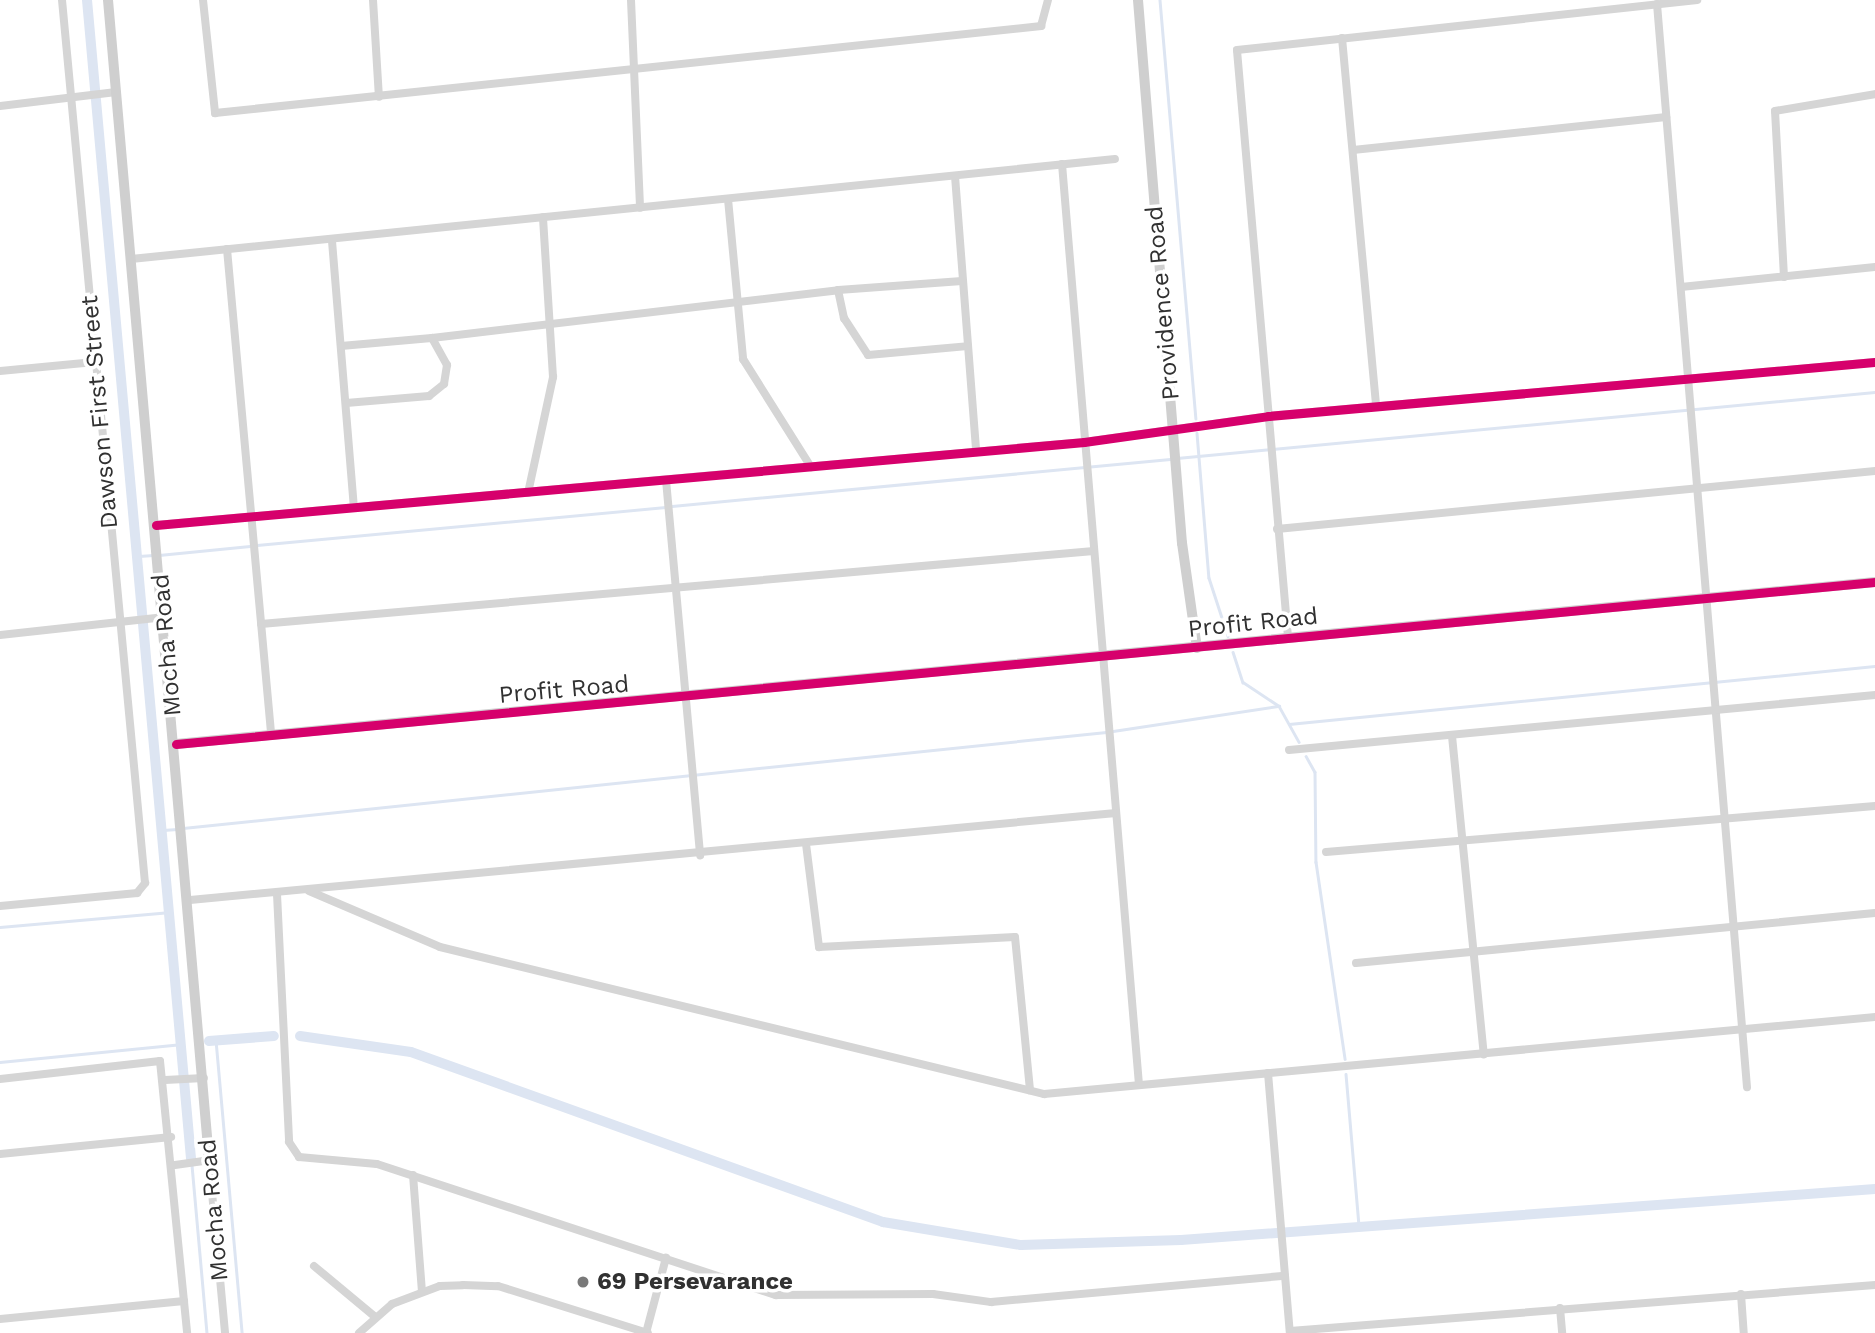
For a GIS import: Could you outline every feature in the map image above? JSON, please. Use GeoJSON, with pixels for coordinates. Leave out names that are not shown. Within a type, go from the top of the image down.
{"type":"FeatureCollection","features":[{"type":"Feature","properties":{"kind":"street","name":"Dawson First Street"},"geometry":{"type":"LineString","coordinates":[[0,906],[139,892],[145,883],[62,0]]}},
{"type":"Feature","properties":{"kind":"street","name":"Mocha Road"},"geometry":{"type":"LineString","coordinates":[[108,0],[110,92],[131,259],[156,525],[160,618],[176,744],[190,900],[200,1078],[225,1333]]}},
{"type":"Feature","properties":{"kind":"street"},"geometry":{"type":"LineString","coordinates":[[203,0],[215,113],[634,71],[1041,26],[1048,0]]}},
{"type":"Feature","properties":{"kind":"street"},"geometry":{"type":"LineString","coordinates":[[373,0],[379,97]]}},
{"type":"Feature","properties":{"kind":"street"},"geometry":{"type":"LineString","coordinates":[[631,0],[640,208]]}},
{"type":"Feature","properties":{"kind":"street","name":"Providence Road"},"geometry":{"type":"LineString","coordinates":[[1138,0],[1174,428],[1196,648]]}},
{"type":"Feature","properties":{"kind":"street"},"geometry":{"type":"LineString","coordinates":[[1287,638],[1237,50],[1697,0]]}},
{"type":"Feature","properties":{"kind":"street"},"geometry":{"type":"LineString","coordinates":[[1657,4],[1747,1087]]}},
{"type":"Feature","properties":{"kind":"street"},"geometry":{"type":"LineString","coordinates":[[1342,38],[1376,405]]}},
{"type":"Feature","properties":{"kind":"street"},"geometry":{"type":"LineString","coordinates":[[0,106],[110,92]]}},
{"type":"Feature","properties":{"kind":"street"},"geometry":{"type":"LineString","coordinates":[[1784,278],[1775,110],[1875,94],[1875,104]]}},
{"type":"Feature","properties":{"kind":"street"},"geometry":{"type":"LineString","coordinates":[[1353,150],[1666,117]]}},
{"type":"Feature","properties":{"kind":"street"},"geometry":{"type":"LineString","coordinates":[[131,259],[332,241],[1115,159]]}},
{"type":"Feature","properties":{"kind":"street"},"geometry":{"type":"LineString","coordinates":[[1062,164],[1139,1085]]}},
{"type":"Feature","properties":{"kind":"street"},"geometry":{"type":"LineString","coordinates":[[955,176],[976,452]]}},
{"type":"Feature","properties":{"kind":"street"},"geometry":{"type":"LineString","coordinates":[[728,199],[743,359],[811,467]]}},
{"type":"Feature","properties":{"kind":"street"},"geometry":{"type":"LineString","coordinates":[[528,492],[553,377],[552,321],[543,217]]}},
{"type":"Feature","properties":{"kind":"street"},"geometry":{"type":"LineString","coordinates":[[332,241],[354,508]]}},
{"type":"Feature","properties":{"kind":"street"},"geometry":{"type":"LineString","coordinates":[[227,249],[271,735]]}},
{"type":"Feature","properties":{"kind":"street"},"geometry":{"type":"LineString","coordinates":[[1681,287],[1875,267]]}},
{"type":"Feature","properties":{"kind":"street"},"geometry":{"type":"LineString","coordinates":[[341,346],[432,338],[552,321],[838,290],[962,281]]}},
{"type":"Feature","properties":{"kind":"street"},"geometry":{"type":"LineString","coordinates":[[838,290],[844,318],[868,355],[968,346]]}},
{"type":"Feature","properties":{"kind":"street"},"geometry":{"type":"LineString","coordinates":[[346,403],[438,393],[447,365],[432,338]]}},
{"type":"Feature","properties":{"kind":"street"},"geometry":{"type":"LineString","coordinates":[[0,372],[95,362]]}},
{"type":"Feature","properties":{"kind":"street"},"geometry":{"type":"LineString","coordinates":[[156,525],[1084,442],[1268,416],[1376,405],[1875,362]]}},
{"type":"Feature","properties":{"kind":"street"},"geometry":{"type":"LineString","coordinates":[[1277,528],[1875,471]]}},
{"type":"Feature","properties":{"kind":"street"},"geometry":{"type":"LineString","coordinates":[[666,480],[700,855]]}},
{"type":"Feature","properties":{"kind":"street"},"geometry":{"type":"LineString","coordinates":[[261,624],[1094,551]]}},
{"type":"Feature","properties":{"kind":"street","name":"Profit Road"},"geometry":{"type":"LineString","coordinates":[[176,744],[1103,661],[1287,638],[1875,582]]}},
{"type":"Feature","properties":{"kind":"street"},"geometry":{"type":"LineString","coordinates":[[0,635],[160,618]]}},
{"type":"Feature","properties":{"kind":"street"},"geometry":{"type":"LineString","coordinates":[[1289,750],[1875,695]]}},
{"type":"Feature","properties":{"kind":"street"},"geometry":{"type":"LineString","coordinates":[[1452,736],[1484,1054]]}},
{"type":"Feature","properties":{"kind":"street"},"geometry":{"type":"LineString","coordinates":[[1326,852],[1875,806]]}},
{"type":"Feature","properties":{"kind":"street"},"geometry":{"type":"LineString","coordinates":[[190,900],[700,855],[1116,813]]}},
{"type":"Feature","properties":{"kind":"street"},"geometry":{"type":"LineString","coordinates":[[806,844],[820,947],[1015,937],[1030,1090]]}},
{"type":"Feature","properties":{"kind":"street"},"geometry":{"type":"LineString","coordinates":[[309,891],[440,947],[1030,1090],[1139,1085],[1875,1017]]}},
{"type":"Feature","properties":{"kind":"street"},"geometry":{"type":"LineString","coordinates":[[277,894],[291,1148],[299,1157],[377,1164],[776,1295],[933,1294],[991,1302],[1285,1276]]}},
{"type":"Feature","properties":{"kind":"street"},"geometry":{"type":"LineString","coordinates":[[1356,962],[1875,913]]}},
{"type":"Feature","properties":{"kind":"street"},"geometry":{"type":"LineString","coordinates":[[0,1079],[160,1061],[165,1080],[175,1165],[187,1333]]}},
{"type":"Feature","properties":{"kind":"street"},"geometry":{"type":"LineString","coordinates":[[1268,1073],[1290,1332],[1560,1308],[1875,1285]]}},
{"type":"Feature","properties":{"kind":"street"},"geometry":{"type":"LineString","coordinates":[[165,1080],[200,1078]]}},
{"type":"Feature","properties":{"kind":"street"},"geometry":{"type":"LineString","coordinates":[[0,1154],[171,1137]]}},
{"type":"Feature","properties":{"kind":"street"},"geometry":{"type":"LineString","coordinates":[[175,1165],[209,1160]]}},
{"type":"Feature","properties":{"kind":"street"},"geometry":{"type":"LineString","coordinates":[[413,1175],[422,1291]]}},
{"type":"Feature","properties":{"kind":"street"},"geometry":{"type":"LineString","coordinates":[[359,1333],[374,1316],[422,1291],[498,1286],[647,1333],[666,1258]]}},
{"type":"Feature","properties":{"kind":"street"},"geometry":{"type":"LineString","coordinates":[[314,1266],[374,1316]]}},
{"type":"Feature","properties":{"kind":"street"},"geometry":{"type":"LineString","coordinates":[[1741,1294],[1744,1333]]}},
{"type":"Feature","properties":{"kind":"street"},"geometry":{"type":"LineString","coordinates":[[0,1319],[184,1301]]}},
{"type":"Feature","properties":{"kind":"street"},"geometry":{"type":"LineString","coordinates":[[1560,1308],[1562,1333]]}},
{"type":"Feature","properties":{"kind":"waterway"},"geometry":{"type":"LineString","coordinates":[[87,0],[191,1159]]}},
{"type":"Feature","properties":{"kind":"waterway"},"geometry":{"type":"LineString","coordinates":[[1160,0],[1196,418]]}},
{"type":"Feature","properties":{"kind":"waterway"},"geometry":{"type":"LineString","coordinates":[[1177,458],[1875,392]]}},
{"type":"Feature","properties":{"kind":"waterway"},"geometry":{"type":"LineString","coordinates":[[1197,433],[1209,578],[1228,636]]}},
{"type":"Feature","properties":{"kind":"waterway"},"geometry":{"type":"LineString","coordinates":[[672,506],[1170,459]]}},
{"type":"Feature","properties":{"kind":"waterway"},"geometry":{"type":"LineString","coordinates":[[257,545],[665,507]]}},
{"type":"Feature","properties":{"kind":"waterway"},"geometry":{"type":"LineString","coordinates":[[159,555],[250,546]]}},
{"type":"Feature","properties":{"kind":"waterway"},"geometry":{"type":"LineString","coordinates":[[139,556],[153,555]]}},
{"type":"Feature","properties":{"kind":"waterway"},"geometry":{"type":"LineString","coordinates":[[1233,652],[1243,682],[1279,706],[1299,742]]}},
{"type":"Feature","properties":{"kind":"waterway"},"geometry":{"type":"LineString","coordinates":[[1289,724],[1875,666]]}},
{"type":"Feature","properties":{"kind":"waterway"},"geometry":{"type":"LineString","coordinates":[[1113,731],[1279,706]]}},
{"type":"Feature","properties":{"kind":"waterway"},"geometry":{"type":"LineString","coordinates":[[183,828],[1106,732]]}},
{"type":"Feature","properties":{"kind":"waterway"},"geometry":{"type":"LineString","coordinates":[[1306,756],[1315,772],[1316,862],[1345,1059]]}},
{"type":"Feature","properties":{"kind":"waterway"},"geometry":{"type":"LineString","coordinates":[[163,830],[177,829]]}},
{"type":"Feature","properties":{"kind":"waterway"},"geometry":{"type":"LineString","coordinates":[[0,927],[170,912]]}},
{"type":"Feature","properties":{"kind":"waterway"},"geometry":{"type":"LineString","coordinates":[[209,1041],[274,1036]]}},
{"type":"Feature","properties":{"kind":"waterway"},"geometry":{"type":"LineString","coordinates":[[300,1036],[411,1052],[883,1222],[1021,1245],[1181,1240],[1875,1189]]}},
{"type":"Feature","properties":{"kind":"waterway"},"geometry":{"type":"LineString","coordinates":[[216,1040],[242,1333]]}},
{"type":"Feature","properties":{"kind":"waterway"},"geometry":{"type":"LineString","coordinates":[[0,1062],[182,1044]]}},
{"type":"Feature","properties":{"kind":"waterway"},"geometry":{"type":"LineString","coordinates":[[1346,1074],[1359,1227]]}},
{"type":"Feature","properties":{"kind":"waterway"},"geometry":{"type":"LineString","coordinates":[[192,1165],[207,1333]]}},
{"type":"Feature","properties":{"kind":"cycle path"},"geometry":{"type":"LineString","coordinates":[[156,525],[1084,442],[1268,416],[1875,362]]}},
{"type":"Feature","properties":{"kind":"cycle path"},"geometry":{"type":"LineString","coordinates":[[176,744],[1875,582]]}},
{"type":"Feature","properties":{"kind":"place","name":"69 Persevarance"},"geometry":{"type":"Point","coordinates":[583,1282]}}]}
